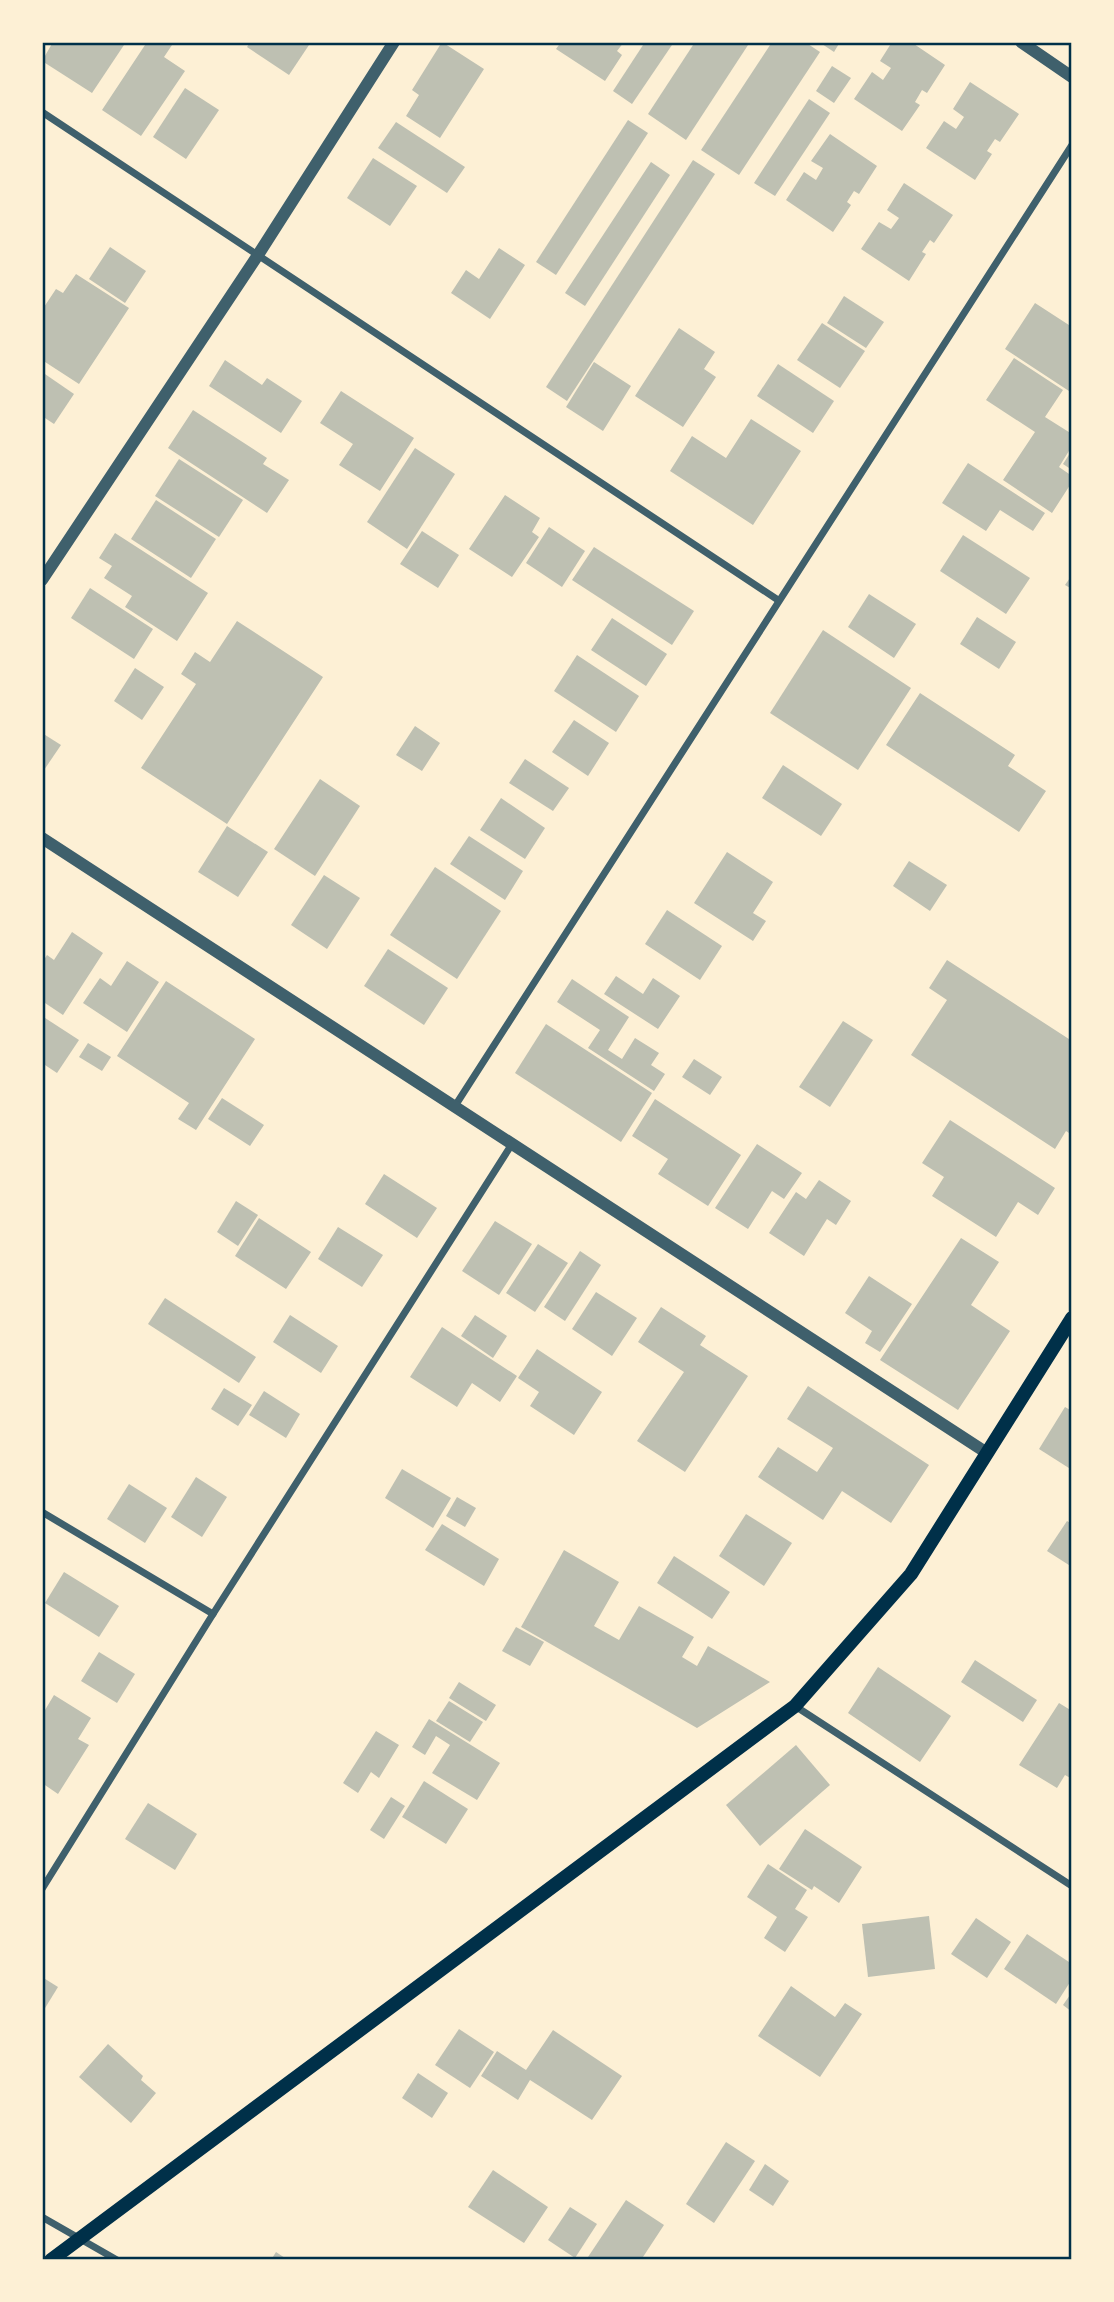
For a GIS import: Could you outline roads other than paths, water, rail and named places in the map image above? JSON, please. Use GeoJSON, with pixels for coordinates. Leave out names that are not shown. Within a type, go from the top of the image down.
{"type":"FeatureCollection","features":[{"type":"Feature","properties":{"kind":"main road"},"geometry":{"type":"LineString","coordinates":[[51,2260],[795,1706],[911,1574],[1072,1318]]}},
{"type":"Feature","properties":{"kind":"street"},"geometry":{"type":"LineString","coordinates":[[42,580],[258,255],[394,42]]}},
{"type":"Feature","properties":{"kind":"street"},"geometry":{"type":"LineString","coordinates":[[1021,42],[1072,77]]}},
{"type":"Feature","properties":{"kind":"street"},"geometry":{"type":"LineString","coordinates":[[42,112],[778,600]]}},
{"type":"Feature","properties":{"kind":"street"},"geometry":{"type":"LineString","coordinates":[[455,1107],[1072,145]]}},
{"type":"Feature","properties":{"kind":"street"},"geometry":{"type":"LineString","coordinates":[[42,838],[987,1453]]}},
{"type":"Feature","properties":{"kind":"street"},"geometry":{"type":"LineString","coordinates":[[42,1889],[213,1614],[512,1144]]}},
{"type":"Feature","properties":{"kind":"street"},"geometry":{"type":"LineString","coordinates":[[42,1512],[213,1614]]}},
{"type":"Feature","properties":{"kind":"street"},"geometry":{"type":"LineString","coordinates":[[795,1706],[1072,1885]]}},
{"type":"Feature","properties":{"kind":"street"},"geometry":{"type":"LineString","coordinates":[[42,2217],[117,2260]]}}]}
